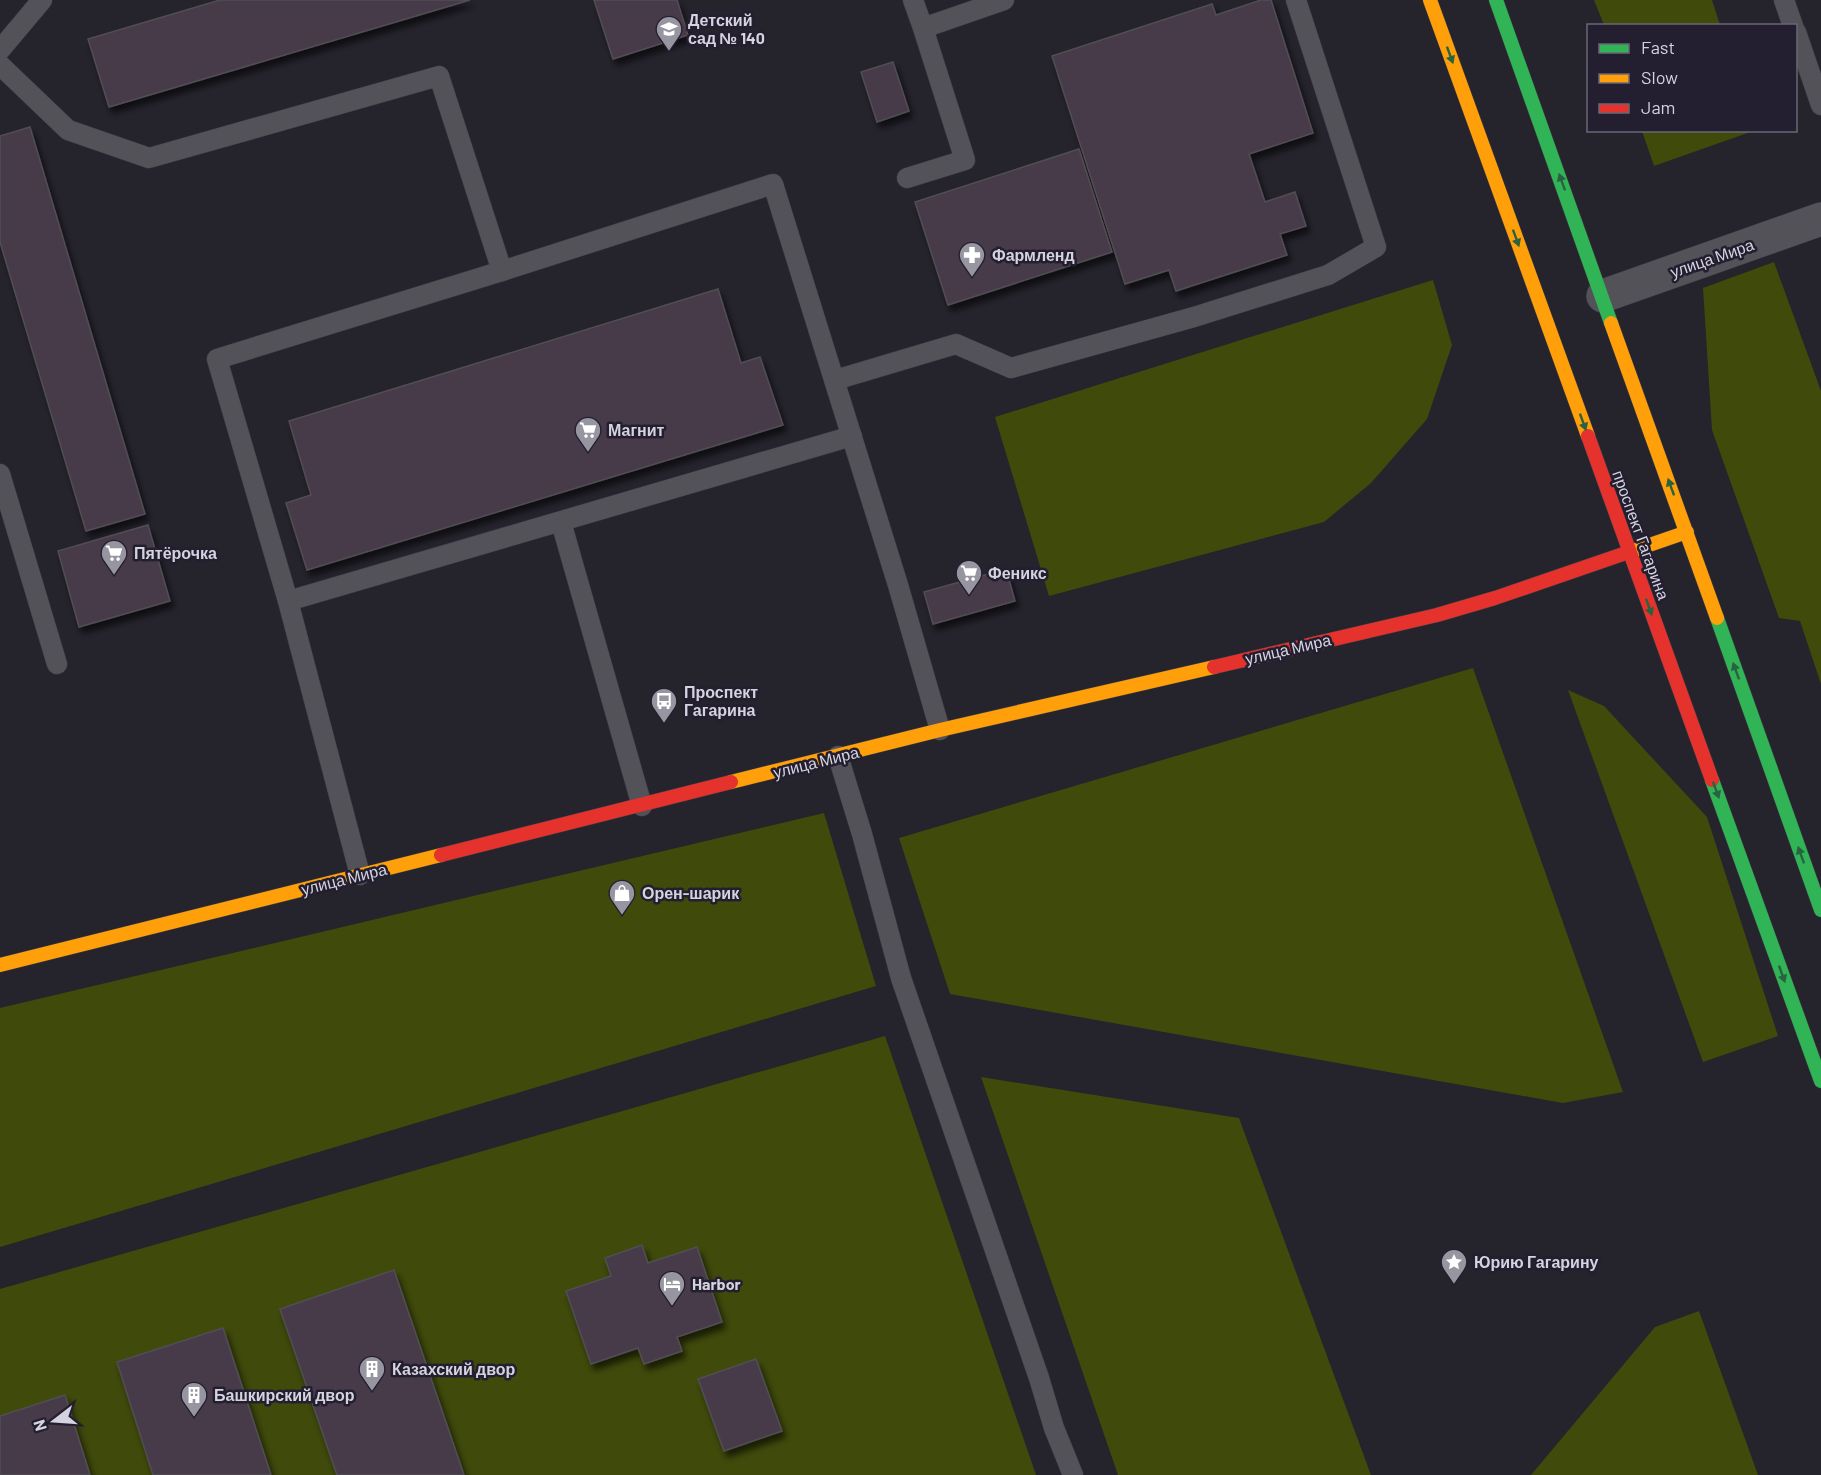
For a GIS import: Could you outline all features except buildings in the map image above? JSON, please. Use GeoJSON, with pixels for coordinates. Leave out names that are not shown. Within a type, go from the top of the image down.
{"type":"FeatureCollection","features":[{"type":"Feature","properties":{"kind":"main road","name":"проспект Гагарина"},"geometry":{"type":"LineString","coordinates":[[1430,0],[1821,1081]]}},
{"type":"Feature","properties":{"kind":"main road"},"geometry":{"type":"LineString","coordinates":[[1496,0],[1821,910]]}},
{"type":"Feature","properties":{"kind":"main road","name":"улица Мира"},"geometry":{"type":"LineString","coordinates":[[0,965],[940,730],[1437,615],[1495,598],[1687,532]]}},
{"type":"Feature","properties":{"kind":"street","name":"улица Мира"},"geometry":{"type":"LineString","coordinates":[[1603,296],[1821,219]]}},
{"type":"Feature","properties":{"kind":"lane"},"geometry":{"type":"LineString","coordinates":[[0,50],[42,0]]}},
{"type":"Feature","properties":{"kind":"lane"},"geometry":{"type":"LineString","coordinates":[[907,178],[965,160],[913,0]]}},
{"type":"Feature","properties":{"kind":"lane"},"geometry":{"type":"LineString","coordinates":[[923,28],[1004,0]]}},
{"type":"Feature","properties":{"kind":"lane"},"geometry":{"type":"LineString","coordinates":[[835,381],[956,345],[1011,368],[1328,275],[1376,247],[1296,0]]}},
{"type":"Feature","properties":{"kind":"lane"},"geometry":{"type":"LineString","coordinates":[[1784,0],[1792,24]]}},
{"type":"Feature","properties":{"kind":"lane"},"geometry":{"type":"LineString","coordinates":[[1797,35],[1821,105]]}},
{"type":"Feature","properties":{"kind":"lane"},"geometry":{"type":"LineString","coordinates":[[0,65],[68,130],[149,158],[439,76],[502,271]]}},
{"type":"Feature","properties":{"kind":"lane"},"geometry":{"type":"LineString","coordinates":[[360,875],[288,601],[217,359],[773,184],[898,585],[940,730]]}},
{"type":"Feature","properties":{"kind":"lane"},"geometry":{"type":"LineString","coordinates":[[288,601],[852,436]]}},
{"type":"Feature","properties":{"kind":"lane"},"geometry":{"type":"LineString","coordinates":[[0,474],[57,664]]}},
{"type":"Feature","properties":{"kind":"lane"},"geometry":{"type":"LineString","coordinates":[[561,522],[642,806]]}},
{"type":"Feature","properties":{"kind":"lane"},"geometry":{"type":"LineString","coordinates":[[838,756],[901,978],[1039,1378],[1054,1428],[1073,1475]]}},
{"type":"Feature","properties":{"kind":"green space"},"geometry":{"type":"Polygon","coordinates":[[[1594,0],[1712,0],[1720,24],[1604,24],[1594,0]]]}},
{"type":"Feature","properties":{"kind":"green space"},"geometry":{"type":"Polygon","coordinates":[[[1642,132],[1750,132],[1654,166],[1642,132]]]}},
{"type":"Feature","properties":{"kind":"green space"},"geometry":{"type":"Polygon","coordinates":[[[1774,262],[1821,391],[1821,684],[1800,621],[1779,618],[1712,430],[1703,288],[1774,262]]]}},
{"type":"Feature","properties":{"kind":"green space"},"geometry":{"type":"Polygon","coordinates":[[[1433,280],[1452,345],[1427,419],[1371,483],[1324,522],[1049,596],[995,417],[1433,280]]]}},
{"type":"Feature","properties":{"kind":"green space"},"geometry":{"type":"Polygon","coordinates":[[[1473,668],[1623,1092],[1563,1103],[950,994],[899,838],[1473,668]]]}},
{"type":"Feature","properties":{"kind":"green space"},"geometry":{"type":"Polygon","coordinates":[[[1568,690],[1604,706],[1707,817],[1778,1036],[1703,1062],[1568,690]]]}},
{"type":"Feature","properties":{"kind":"green space"},"geometry":{"type":"Polygon","coordinates":[[[824,813],[876,986],[0,1247],[0,1008],[824,813]]]}},
{"type":"Feature","properties":{"kind":"green space"},"geometry":{"type":"Polygon","coordinates":[[[885,1036],[1036,1475],[0,1475],[0,1289],[885,1036]]]}},
{"type":"Feature","properties":{"kind":"green space"},"geometry":{"type":"Polygon","coordinates":[[[981,1077],[1239,1118],[1371,1475],[1118,1475],[981,1077]]]}},
{"type":"Feature","properties":{"kind":"green space"},"geometry":{"type":"Polygon","coordinates":[[[1699,1311],[1758,1475],[1531,1475],[1655,1327],[1699,1311]]]}},
{"type":"Feature","properties":{"kind":"traffic: fast"},"geometry":{"type":"LineString","coordinates":[[1496,0],[1611,323]]}},
{"type":"Feature","properties":{"kind":"traffic: fast"},"geometry":{"type":"LineString","coordinates":[[1717,618],[1821,910]]}},
{"type":"Feature","properties":{"kind":"traffic: fast"},"geometry":{"type":"LineString","coordinates":[[1712,780],[1821,1081]]}},
{"type":"Feature","properties":{"kind":"traffic: slow"},"geometry":{"type":"LineString","coordinates":[[1430,0],[1588,436]]}},
{"type":"Feature","properties":{"kind":"traffic: slow"},"geometry":{"type":"LineString","coordinates":[[1611,323],[1717,618]]}},
{"type":"Feature","properties":{"kind":"traffic: slow"},"geometry":{"type":"LineString","coordinates":[[1629,552],[1687,532]]}},
{"type":"Feature","properties":{"kind":"traffic: slow"},"geometry":{"type":"LineString","coordinates":[[731,782],[940,730],[1214,667]]}},
{"type":"Feature","properties":{"kind":"traffic: slow"},"geometry":{"type":"LineString","coordinates":[[0,965],[441,855]]}},
{"type":"Feature","properties":{"kind":"traffic: jam"},"geometry":{"type":"LineString","coordinates":[[1588,436],[1712,780]]}},
{"type":"Feature","properties":{"kind":"traffic: jam"},"geometry":{"type":"LineString","coordinates":[[1214,667],[1437,615],[1495,598],[1629,552]]}},
{"type":"Feature","properties":{"kind":"traffic: jam"},"geometry":{"type":"LineString","coordinates":[[441,855],[731,782]]}},
{"type":"Feature","properties":{"kind":"place","name":"Детский сад № 140"},"geometry":{"type":"Point","coordinates":[669,52]}},
{"type":"Feature","properties":{"kind":"place","name":"Фармленд"},"geometry":{"type":"Point","coordinates":[972,278]}},
{"type":"Feature","properties":{"kind":"place","name":"Магнит"},"geometry":{"type":"Point","coordinates":[588,453]}},
{"type":"Feature","properties":{"kind":"place","name":"Пятёрочка"},"geometry":{"type":"Point","coordinates":[114,576]}},
{"type":"Feature","properties":{"kind":"place","name":"Феникс"},"geometry":{"type":"Point","coordinates":[969,596]}},
{"type":"Feature","properties":{"kind":"place","name":"Проспект Гагарина"},"geometry":{"type":"Point","coordinates":[664,724]}},
{"type":"Feature","properties":{"kind":"place","name":"Орен-шарик"},"geometry":{"type":"Point","coordinates":[622,916]}},
{"type":"Feature","properties":{"kind":"place","name":"Юрию Гагарину"},"geometry":{"type":"Point","coordinates":[1454,1285]}},
{"type":"Feature","properties":{"kind":"place","name":"Harbor"},"geometry":{"type":"Point","coordinates":[672,1307]}},
{"type":"Feature","properties":{"kind":"place","name":"Казахский двор"},"geometry":{"type":"Point","coordinates":[372,1392]}},
{"type":"Feature","properties":{"kind":"place","name":"Башкирский двор"},"geometry":{"type":"Point","coordinates":[194,1418]}}]}
